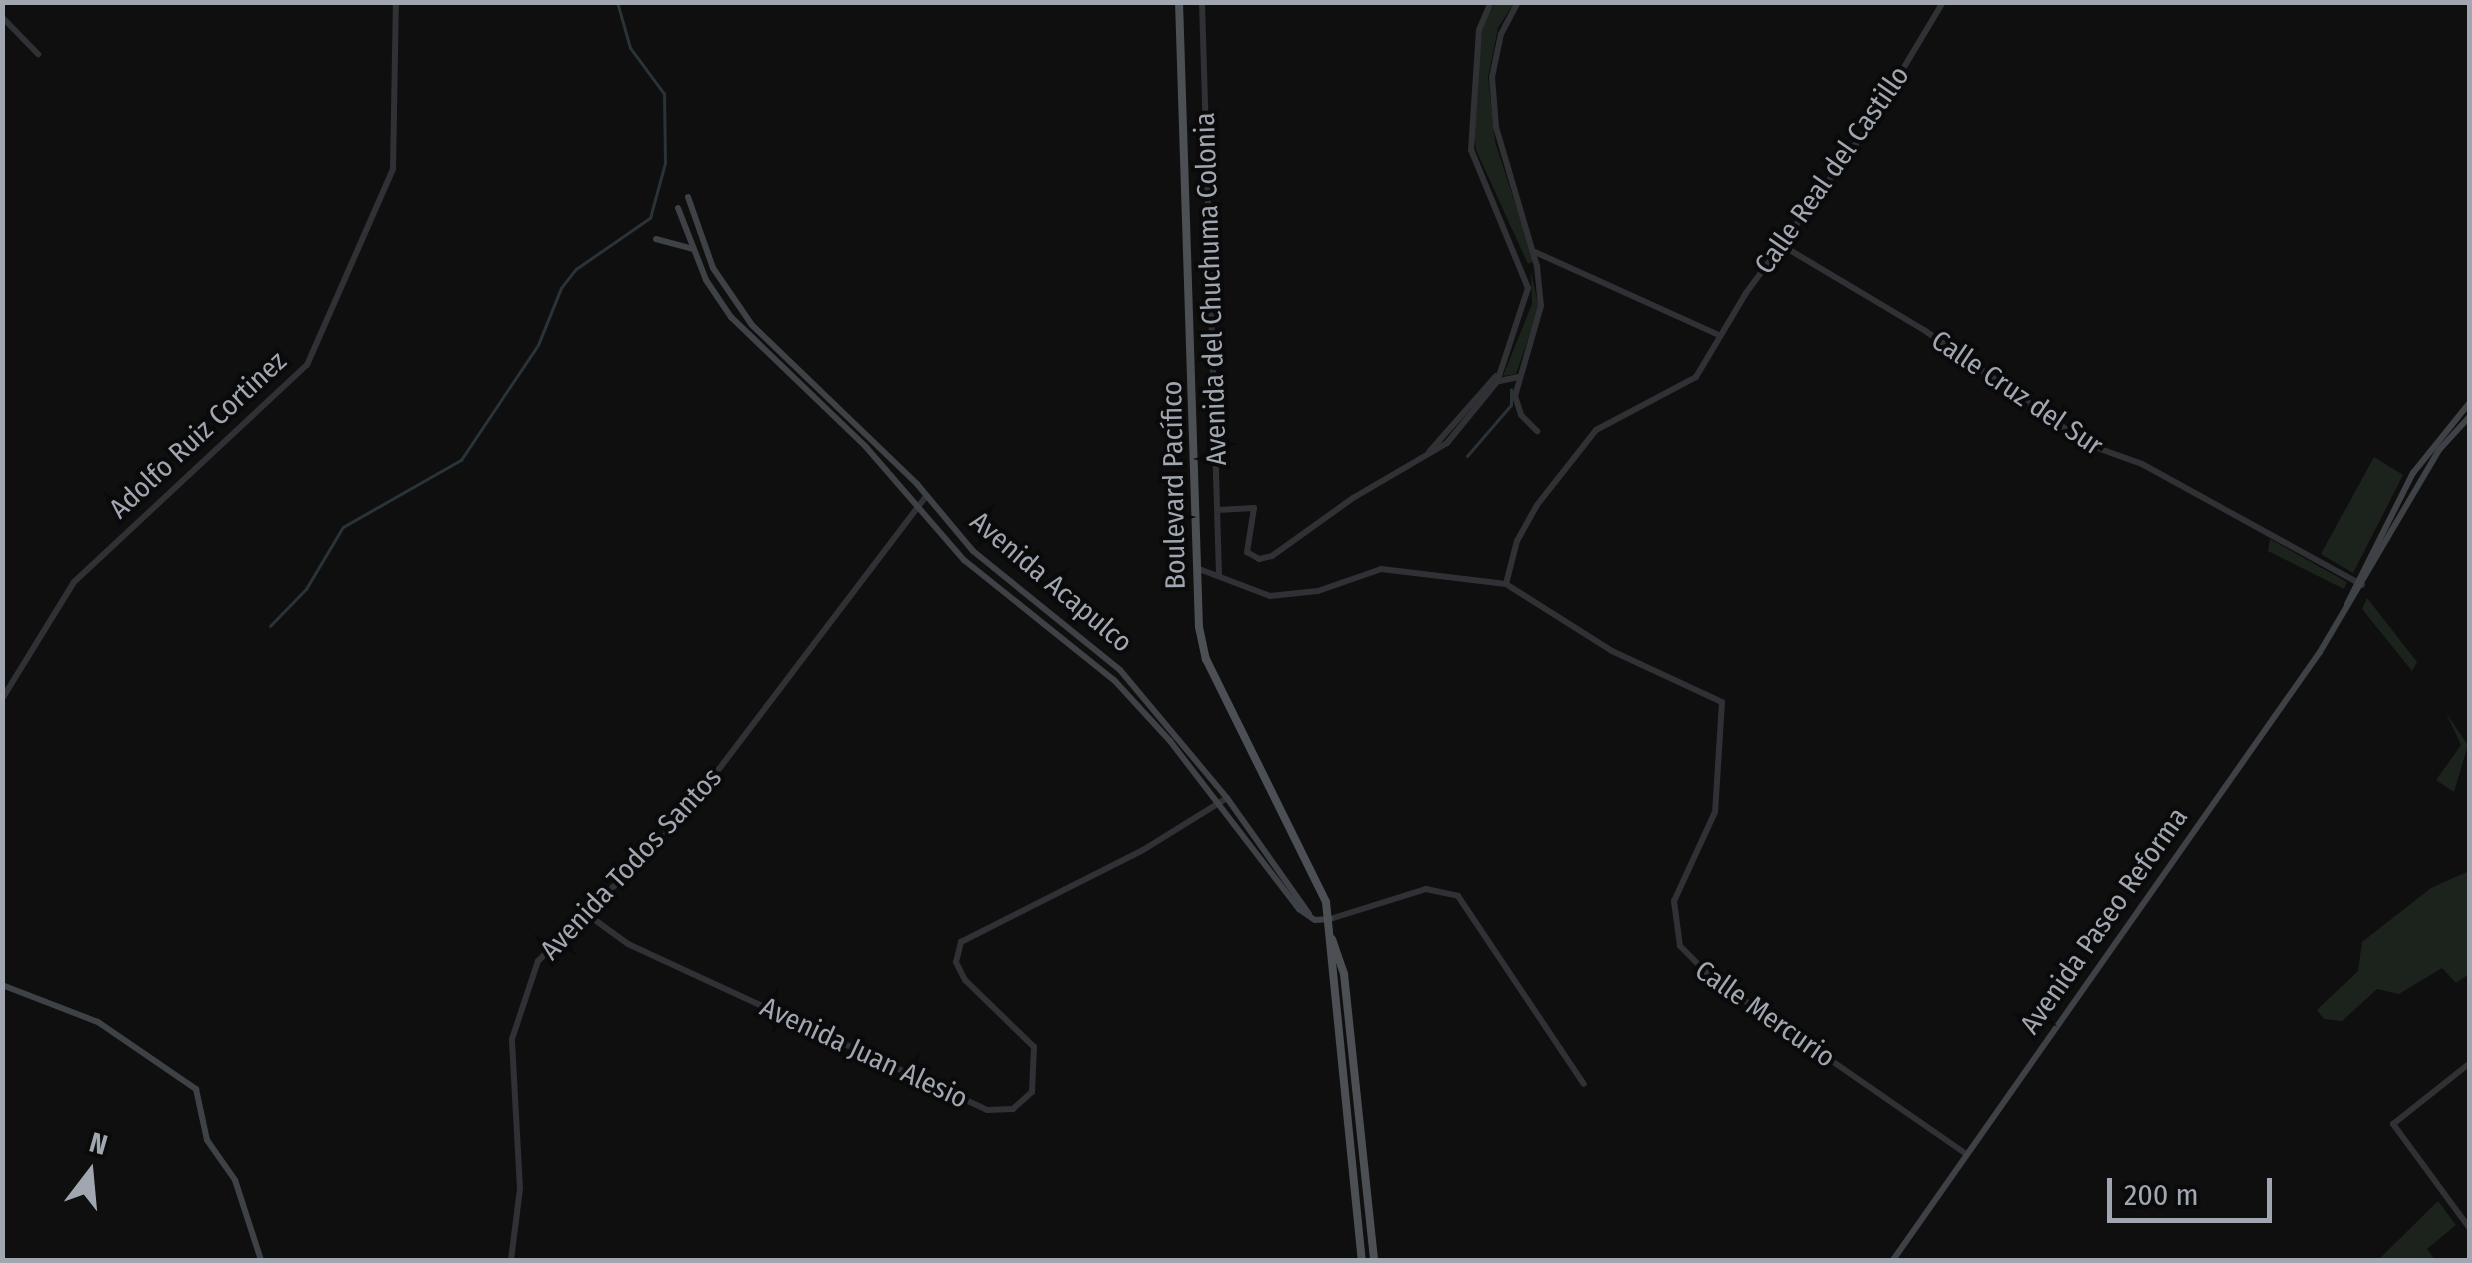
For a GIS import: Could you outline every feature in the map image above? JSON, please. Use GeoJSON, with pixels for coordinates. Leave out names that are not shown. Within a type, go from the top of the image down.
{"type":"FeatureCollection","features":[{"type":"Feature","properties":{"kind":"main road","name":"Boulevard Pacífico"},"geometry":{"type":"LineString","coordinates":[[1179,2],[1199,569],[1206,658],[1330,919],[1362,1260]]}},
{"type":"Feature","properties":{"kind":"main road","name":"Avenida Acapulco"},"geometry":{"type":"LineString","coordinates":[[688,197],[705,250],[739,309],[972,551],[1120,670],[1227,798],[1309,916]]}},
{"type":"Feature","properties":{"kind":"main road","name":"Avenida Acapulco"},"geometry":{"type":"LineString","coordinates":[[678,208],[694,250],[731,318],[918,506],[964,560],[1114,680],[1309,916]]}},
{"type":"Feature","properties":{"kind":"main road"},"geometry":{"type":"LineString","coordinates":[[656,239],[694,250]]}},
{"type":"Feature","properties":{"kind":"main road","name":"Avenida Paseo Reforma"},"geometry":{"type":"LineString","coordinates":[[2347,604],[2354,580],[2430,446],[2470,402]]}},
{"type":"Feature","properties":{"kind":"main road","name":"Avenida Paseo Reforma"},"geometry":{"type":"LineString","coordinates":[[1893,1260],[2320,652],[2439,450],[2470,416]]}},
{"type":"Feature","properties":{"kind":"main road"},"geometry":{"type":"LineString","coordinates":[[1309,916],[1330,919]]}},
{"type":"Feature","properties":{"kind":"main road","name":"Boulevard Pacífico"},"geometry":{"type":"LineString","coordinates":[[1331,938],[1344,974],[1374,1260]]}},
{"type":"Feature","properties":{"kind":"main road"},"geometry":{"type":"LineString","coordinates":[[2,986],[98,1022],[196,1089],[207,1140],[235,1180],[261,1260]]}},
{"type":"Feature","properties":{"kind":"street","name":"Adolfo Ruiz Cortinez"},"geometry":{"type":"LineString","coordinates":[[2,699],[74,582],[307,365],[393,169],[396,2]]}},
{"type":"Feature","properties":{"kind":"street","name":"Avenida del Chuchuma Colonia"},"geometry":{"type":"LineString","coordinates":[[1202,2],[1219,575]]}},
{"type":"Feature","properties":{"kind":"street"},"geometry":{"type":"LineString","coordinates":[[1218,510],[1254,508],[1250,557],[1272,556],[1432,450],[1495,380],[1522,318],[1525,270],[1470,150],[1478,30],[1490,2]]}},
{"type":"Feature","properties":{"kind":"street"},"geometry":{"type":"LineString","coordinates":[[1518,2],[1501,34],[1492,77],[1496,127],[1537,266],[1541,306],[1518,377],[1516,406],[1537,432]]}},
{"type":"Feature","properties":{"kind":"street","name":"Calle Real del Castillo"},"geometry":{"type":"LineString","coordinates":[[1506,584],[1517,541],[1537,505],[1596,430],[1643,400],[1692,382],[1719,335],[1867,128],[1943,2]]}},
{"type":"Feature","properties":{"kind":"street"},"geometry":{"type":"LineString","coordinates":[[4,21],[38,54]]}},
{"type":"Feature","properties":{"kind":"street","name":"Calle Cruz del Sur"},"geometry":{"type":"LineString","coordinates":[[1782,246],[1924,330],[2098,450],[2142,464],[2362,586]]}},
{"type":"Feature","properties":{"kind":"street"},"geometry":{"type":"LineString","coordinates":[[1535,252],[1550,264],[1719,335]]}},
{"type":"Feature","properties":{"kind":"street"},"geometry":{"type":"LineString","coordinates":[[1525,270],[1550,264]]}},
{"type":"Feature","properties":{"kind":"street"},"geometry":{"type":"LineString","coordinates":[[1495,380],[1518,377]]}},
{"type":"Feature","properties":{"kind":"street","name":"Avenida Todos Santos"},"geometry":{"type":"LineString","coordinates":[[512,1256],[520,1189],[512,1039],[524,990],[538,961],[678,823],[925,498]]}},
{"type":"Feature","properties":{"kind":"street"},"geometry":{"type":"LineString","coordinates":[[1199,569],[1219,575],[1242,590],[1270,596],[1318,591],[1380,569],[1506,584]]}},
{"type":"Feature","properties":{"kind":"street","name":"Calle Mercurio"},"geometry":{"type":"LineString","coordinates":[[1506,584],[1612,651],[1722,702],[1715,812],[1674,901],[1680,946],[1712,978],[1966,1154]]}},
{"type":"Feature","properties":{"kind":"street","name":"Avenida Juan Alesio"},"geometry":{"type":"LineString","coordinates":[[584,912],[628,944],[886,1064],[987,1110],[1012,1109],[1032,1092],[1034,1048],[965,980],[956,962],[961,942],[1143,850],[1227,798]]}},
{"type":"Feature","properties":{"kind":"street"},"geometry":{"type":"LineString","coordinates":[[1330,919],[1426,889],[1458,896],[1584,1084]]}},
{"type":"Feature","properties":{"kind":"street"},"geometry":{"type":"LineString","coordinates":[[2470,1063],[2393,1124],[2470,1229]]}},
{"type":"Feature","properties":{"kind":"shaded area"},"geometry":{"type":"Polygon","coordinates":[[[1495,3],[1514,3],[1498,28],[1488,77],[1495,142],[1534,261],[1528,264],[1476,150],[1472,118],[1483,23],[1495,3]]]}},
{"type":"Feature","properties":{"kind":"shaded area"},"geometry":{"type":"Polygon","coordinates":[[[1531,272],[1539,308],[1516,374],[1503,376],[1532,304],[1531,272]]]}},
{"type":"Feature","properties":{"kind":"shaded area"},"geometry":{"type":"Polygon","coordinates":[[[2374,457],[2403,475],[2353,573],[2321,554],[2374,457]]]}},
{"type":"Feature","properties":{"kind":"shaded area"},"geometry":{"type":"Polygon","coordinates":[[[2270,539],[2347,582],[2344,589],[2268,551],[2270,539]]]}},
{"type":"Feature","properties":{"kind":"shaded area"},"geometry":{"type":"Polygon","coordinates":[[[2367,598],[2417,662],[2412,671],[2362,609],[2367,598]]]}},
{"type":"Feature","properties":{"kind":"shaded area"},"geometry":{"type":"Polygon","coordinates":[[[2446,713],[2468,745],[2454,792],[2436,780],[2461,745],[2446,713]]]}},
{"type":"Feature","properties":{"kind":"shaded area"},"geometry":{"type":"Polygon","coordinates":[[[2469,871],[2469,974],[2456,983],[2442,968],[2399,994],[2377,989],[2342,1021],[2324,1019],[2317,1010],[2358,971],[2362,942],[2431,888],[2469,871]]]}},
{"type":"Feature","properties":{"kind":"shaded area"},"geometry":{"type":"Polygon","coordinates":[[[2438,1201],[2456,1225],[2427,1249],[2435,1260],[2378,1260],[2438,1201]]]}},
{"type":"Feature","properties":{"kind":"waterway"},"geometry":{"type":"LineString","coordinates":[[270,626],[306,589],[343,527],[461,460],[538,345],[561,288],[576,269],[650,218],[665,163],[664,94],[630,48],[617,2]]}},
{"type":"Feature","properties":{"kind":"waterway"},"geometry":{"type":"LineString","coordinates":[[1467,456],[1511,405],[1511,390]]}}]}
